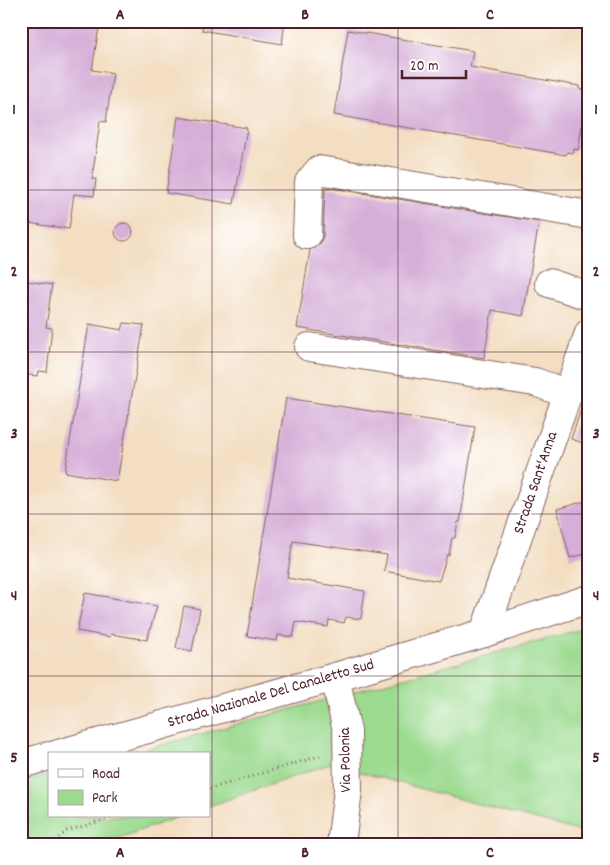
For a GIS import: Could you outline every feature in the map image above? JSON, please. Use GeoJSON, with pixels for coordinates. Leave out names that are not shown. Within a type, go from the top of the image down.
{"type":"FeatureCollection","features":[{"type":"Feature","properties":{"kind":"main road"},"geometry":{"type":"LineString","coordinates":[[306,235],[310,182],[320,170],[589,215]]}},
{"type":"Feature","properties":{"kind":"main road"},"geometry":{"type":"LineString","coordinates":[[549,283],[589,296]]}},
{"type":"Feature","properties":{"kind":"main road","name":"Strada Sant'Anna"},"geometry":{"type":"LineString","coordinates":[[484,632],[589,333]]}},
{"type":"Feature","properties":{"kind":"main road"},"geometry":{"type":"LineString","coordinates":[[309,347],[535,382],[568,394]]}},
{"type":"Feature","properties":{"kind":"main road"},"geometry":{"type":"LineString","coordinates":[[484,632],[589,599]]}},
{"type":"Feature","properties":{"kind":"main road"},"geometry":{"type":"LineString","coordinates":[[484,632],[589,606]]}},
{"type":"Feature","properties":{"kind":"main road","name":"Strada Nazionale Del Canaletto Sud"},"geometry":{"type":"LineString","coordinates":[[65,752],[335,677],[484,632]]}},
{"type":"Feature","properties":{"kind":"main road","name":"Via Polonia"},"geometry":{"type":"LineString","coordinates":[[335,677],[347,731],[348,790],[341,844]]}},
{"type":"Feature","properties":{"kind":"main road"},"geometry":{"type":"LineString","coordinates":[[21,764],[48,756]]}},
{"type":"Feature","properties":{"kind":"path"},"geometry":{"type":"LineString","coordinates":[[210,789],[347,748]]}},
{"type":"Feature","properties":{"kind":"path"},"geometry":{"type":"LineString","coordinates":[[51,844],[67,831],[110,818]]}},
{"type":"Feature","properties":{"kind":"green space"},"geometry":{"type":"Polygon","coordinates":[[[589,627],[589,834],[330,764],[210,806],[210,752],[135,752],[589,627]]]}},
{"type":"Feature","properties":{"kind":"green space"},"geometry":{"type":"Polygon","coordinates":[[[48,775],[48,818],[175,818],[102,844],[21,844],[21,782],[48,775]]]}},
{"type":"Feature","properties":{"kind":"building"},"geometry":{"type":"Polygon","coordinates":[[[21,21],[100,21],[92,70],[113,73],[106,122],[100,121],[92,179],[96,179],[94,196],[74,194],[69,229],[21,222],[21,21]]]}},
{"type":"Feature","properties":{"kind":"building"},"geometry":{"type":"Polygon","coordinates":[[[203,21],[285,21],[282,44],[202,30],[203,21]]]}},
{"type":"Feature","properties":{"kind":"building"},"geometry":{"type":"Polygon","coordinates":[[[348,30],[473,51],[470,67],[579,86],[579,89],[585,90],[584,93],[587,94],[578,150],[574,149],[573,153],[567,152],[566,155],[334,115],[348,30]]]}},
{"type":"Feature","properties":{"kind":"building"},"geometry":{"type":"Polygon","coordinates":[[[178,117],[247,128],[234,204],[166,193],[178,117]]]}},
{"type":"Feature","properties":{"kind":"building"},"geometry":{"type":"Polygon","coordinates":[[[325,187],[539,222],[523,316],[492,310],[484,358],[297,328],[310,250],[320,244],[323,236],[325,187]]]}},
{"type":"Feature","properties":{"kind":"building"},"geometry":{"type":"Polygon","coordinates":[[[124,223],[130,226],[133,232],[130,238],[124,241],[118,238],[115,232],[118,226],[124,223]]]}},
{"type":"Feature","properties":{"kind":"building"},"geometry":{"type":"Polygon","coordinates":[[[21,280],[52,285],[46,327],[52,328],[47,372],[39,371],[38,376],[21,374],[21,280]]]}},
{"type":"Feature","properties":{"kind":"building"},"geometry":{"type":"Polygon","coordinates":[[[124,323],[144,325],[117,481],[65,472],[89,324],[122,330],[124,323]]]}},
{"type":"Feature","properties":{"kind":"building"},"geometry":{"type":"Polygon","coordinates":[[[586,394],[589,394],[589,445],[571,439],[586,394]]]}},
{"type":"Feature","properties":{"kind":"building"},"geometry":{"type":"Polygon","coordinates":[[[286,398],[475,427],[460,522],[458,522],[455,538],[452,538],[449,555],[447,555],[439,581],[384,571],[387,555],[293,541],[287,578],[365,591],[361,619],[346,617],[344,623],[329,620],[328,627],[296,622],[293,637],[278,635],[277,641],[247,636],[286,398]]]}},
{"type":"Feature","properties":{"kind":"building"},"geometry":{"type":"Polygon","coordinates":[[[589,500],[589,553],[570,558],[557,509],[589,500]]]}},
{"type":"Feature","properties":{"kind":"building"},"geometry":{"type":"Polygon","coordinates":[[[85,593],[157,606],[147,640],[111,634],[110,637],[77,631],[85,593]]]}},
{"type":"Feature","properties":{"kind":"building"},"geometry":{"type":"Polygon","coordinates":[[[184,606],[200,609],[192,651],[176,648],[184,606]]]}}]}
